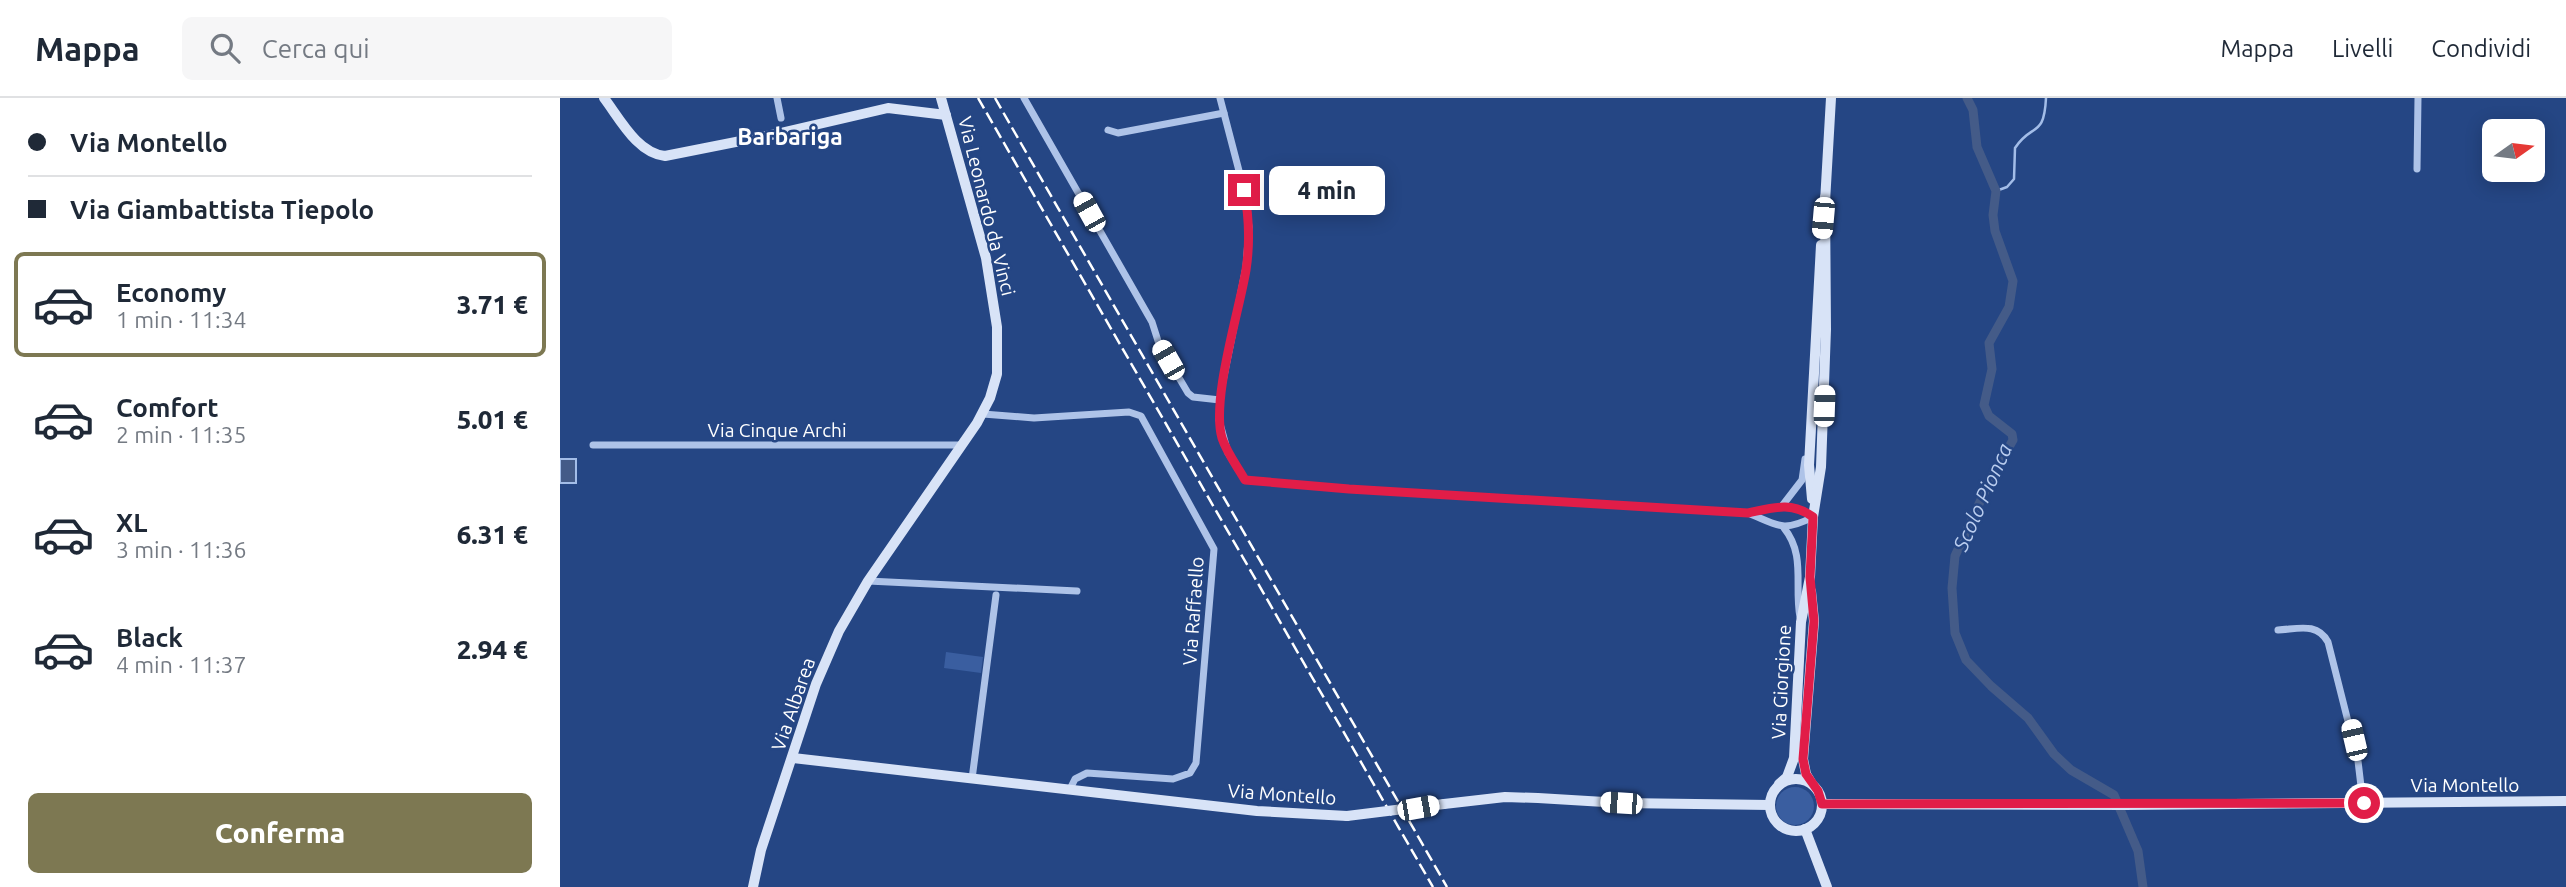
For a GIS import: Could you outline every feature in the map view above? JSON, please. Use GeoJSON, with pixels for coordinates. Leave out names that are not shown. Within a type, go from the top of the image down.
{"type":"FeatureCollection","features":[{"type":"Feature","properties":{"kind":"street"},"geometry":{"type":"LineString","coordinates":[[604,98],[643,148],[654,155],[665,156],[888,108],[946,115]]}},
{"type":"Feature","properties":{"kind":"street"},"geometry":{"type":"LineString","coordinates":[[777,98],[781,118]]}},
{"type":"Feature","properties":{"kind":"street","name":"Via Leonardo da Vinci"},"geometry":{"type":"LineString","coordinates":[[892,545],[983,414],[997,374],[993,292],[941,98]]}},
{"type":"Feature","properties":{"kind":"street"},"geometry":{"type":"LineString","coordinates":[[1024,98],[1152,322],[1159,344],[1188,393],[1193,397],[1220,400]]}},
{"type":"Feature","properties":{"kind":"street"},"geometry":{"type":"LineString","coordinates":[[1220,98],[1244,190],[1249,227],[1247,267],[1220,400],[1219,420],[1228,453],[1245,480],[1349,489],[1748,513],[1795,506],[1813,517],[1801,524],[1784,528]]}},
{"type":"Feature","properties":{"kind":"street","name":"Via Giorgione"},"geometry":{"type":"LineString","coordinates":[[1813,517],[1809,465],[1831,98]]}},
{"type":"Feature","properties":{"kind":"street"},"geometry":{"type":"LineString","coordinates":[[2417,169],[2418,98]]}},
{"type":"Feature","properties":{"kind":"street"},"geometry":{"type":"LineString","coordinates":[[1108,130],[1118,133],[1224,113]]}},
{"type":"Feature","properties":{"kind":"street","name":"Via Giorgione"},"geometry":{"type":"LineString","coordinates":[[1812,784],[1806,774],[1803,759],[1814,621],[1810,577],[1813,517],[1821,467],[1823,431],[1825,197]]}},
{"type":"Feature","properties":{"kind":"street","name":"Via Giorgione"},"geometry":{"type":"LineString","coordinates":[[1782,506],[1802,481],[1811,348],[1817,316]]}},
{"type":"Feature","properties":{"kind":"street","name":"Via Raffaello"},"geometry":{"type":"LineString","coordinates":[[983,414],[1034,418],[1129,412],[1141,416],[1214,549],[1196,764],[1190,773],[1172,779],[1087,773],[1075,779],[1070,789]]}},
{"type":"Feature","properties":{"kind":"street","name":"Via Cinque Archi"},"geometry":{"type":"LineString","coordinates":[[593,445],[961,445]]}},
{"type":"Feature","properties":{"kind":"street"},"geometry":{"type":"LineString","coordinates":[[1748,513],[1784,528],[1791,537],[1798,554],[1798,603],[1801,622]]}},
{"type":"Feature","properties":{"kind":"street","name":"Via Albarea"},"geometry":{"type":"LineString","coordinates":[[753,887],[761,850],[816,684],[868,581],[892,545]]}},
{"type":"Feature","properties":{"kind":"street","name":"Via Giorgione"},"geometry":{"type":"LineString","coordinates":[[1779,784],[1787,777],[1794,758],[1801,622],[1810,577]]}},
{"type":"Feature","properties":{"kind":"street"},"geometry":{"type":"LineString","coordinates":[[868,581],[1077,592]]}},
{"type":"Feature","properties":{"kind":"street"},"geometry":{"type":"LineString","coordinates":[[972,779],[996,595]]}},
{"type":"Feature","properties":{"kind":"street"},"geometry":{"type":"LineString","coordinates":[[2278,630],[2315,629],[2322,632],[2328,642],[2358,761],[2364,803]]}},
{"type":"Feature","properties":{"kind":"street","name":"Via Montello"},"geometry":{"type":"LineString","coordinates":[[793,758],[1266,812],[1347,816],[1505,797],[1621,803],[1770,805]]}},
{"type":"Feature","properties":{"kind":"street"},"geometry":{"type":"LineString","coordinates":[[1798,779],[1812,784],[1820,795],[1822,804],[1817,820],[1805,830],[1794,831],[1779,825],[1772,816],[1770,805],[1771,796],[1779,784],[1798,779]]}},
{"type":"Feature","properties":{"kind":"street","name":"Via Montello"},"geometry":{"type":"LineString","coordinates":[[1822,804],[2120,805],[2566,801]]}},
{"type":"Feature","properties":{"kind":"street"},"geometry":{"type":"LineString","coordinates":[[1805,830],[1827,887]]}},
{"type":"Feature","properties":{"kind":"shaded area"},"geometry":{"type":"Polygon","coordinates":[[[560,459],[576,459],[576,483],[560,483],[560,459]]]}},
{"type":"Feature","properties":{"kind":"shaded area"},"geometry":{"type":"Polygon","coordinates":[[[946,652],[983,657],[981,673],[944,668],[946,652]]]}},
{"type":"Feature","properties":{"kind":"shaded area"},"geometry":{"type":"Polygon","coordinates":[[[1795,787],[1808,793],[1814,806],[1808,819],[1795,825],[1782,819],[1776,806],[1782,793],[1795,787]]]}},
{"type":"Feature","properties":{"kind":"waterway","name":"Scolo Pionca"},"geometry":{"type":"LineString","coordinates":[[1967,98],[1973,110],[1977,147],[1996,191],[1993,215],[1995,231],[2013,281],[2009,307],[1989,343],[1992,369],[1984,405],[1989,416],[2012,434],[2013,440],[1991,478],[1955,556],[1952,588],[1955,633],[1966,660],[2028,718],[2054,754],[2071,770],[2114,795],[2138,851],[2143,887]]}},
{"type":"Feature","properties":{"kind":"waterway"},"geometry":{"type":"LineString","coordinates":[[1996,191],[2007,187],[2014,179],[2015,148],[2040,125],[2046,98]]}},
{"type":"Feature","properties":{"kind":"railway"},"geometry":{"type":"LineString","coordinates":[[978,98],[1433,887]]}},
{"type":"Feature","properties":{"kind":"railway"},"geometry":{"type":"LineString","coordinates":[[995,98],[1447,887]]}},
{"type":"Feature","properties":{"kind":"district","name":"Barbariga"},"geometry":{"type":"Point","coordinates":[790,136]}},
{"type":"Feature","properties":{"kind":"route"},"geometry":{"type":"LineString","coordinates":[[1244,190],[1249,227],[1247,267],[1221,391],[1219,420],[1228,453],[1245,480],[1349,489],[1748,513],[1782,506],[1795,506],[1804,510],[1813,517],[1810,577],[1814,621],[1803,759],[1806,774],[1818,791],[1822,804],[1925,806],[2364,803]]}}]}
